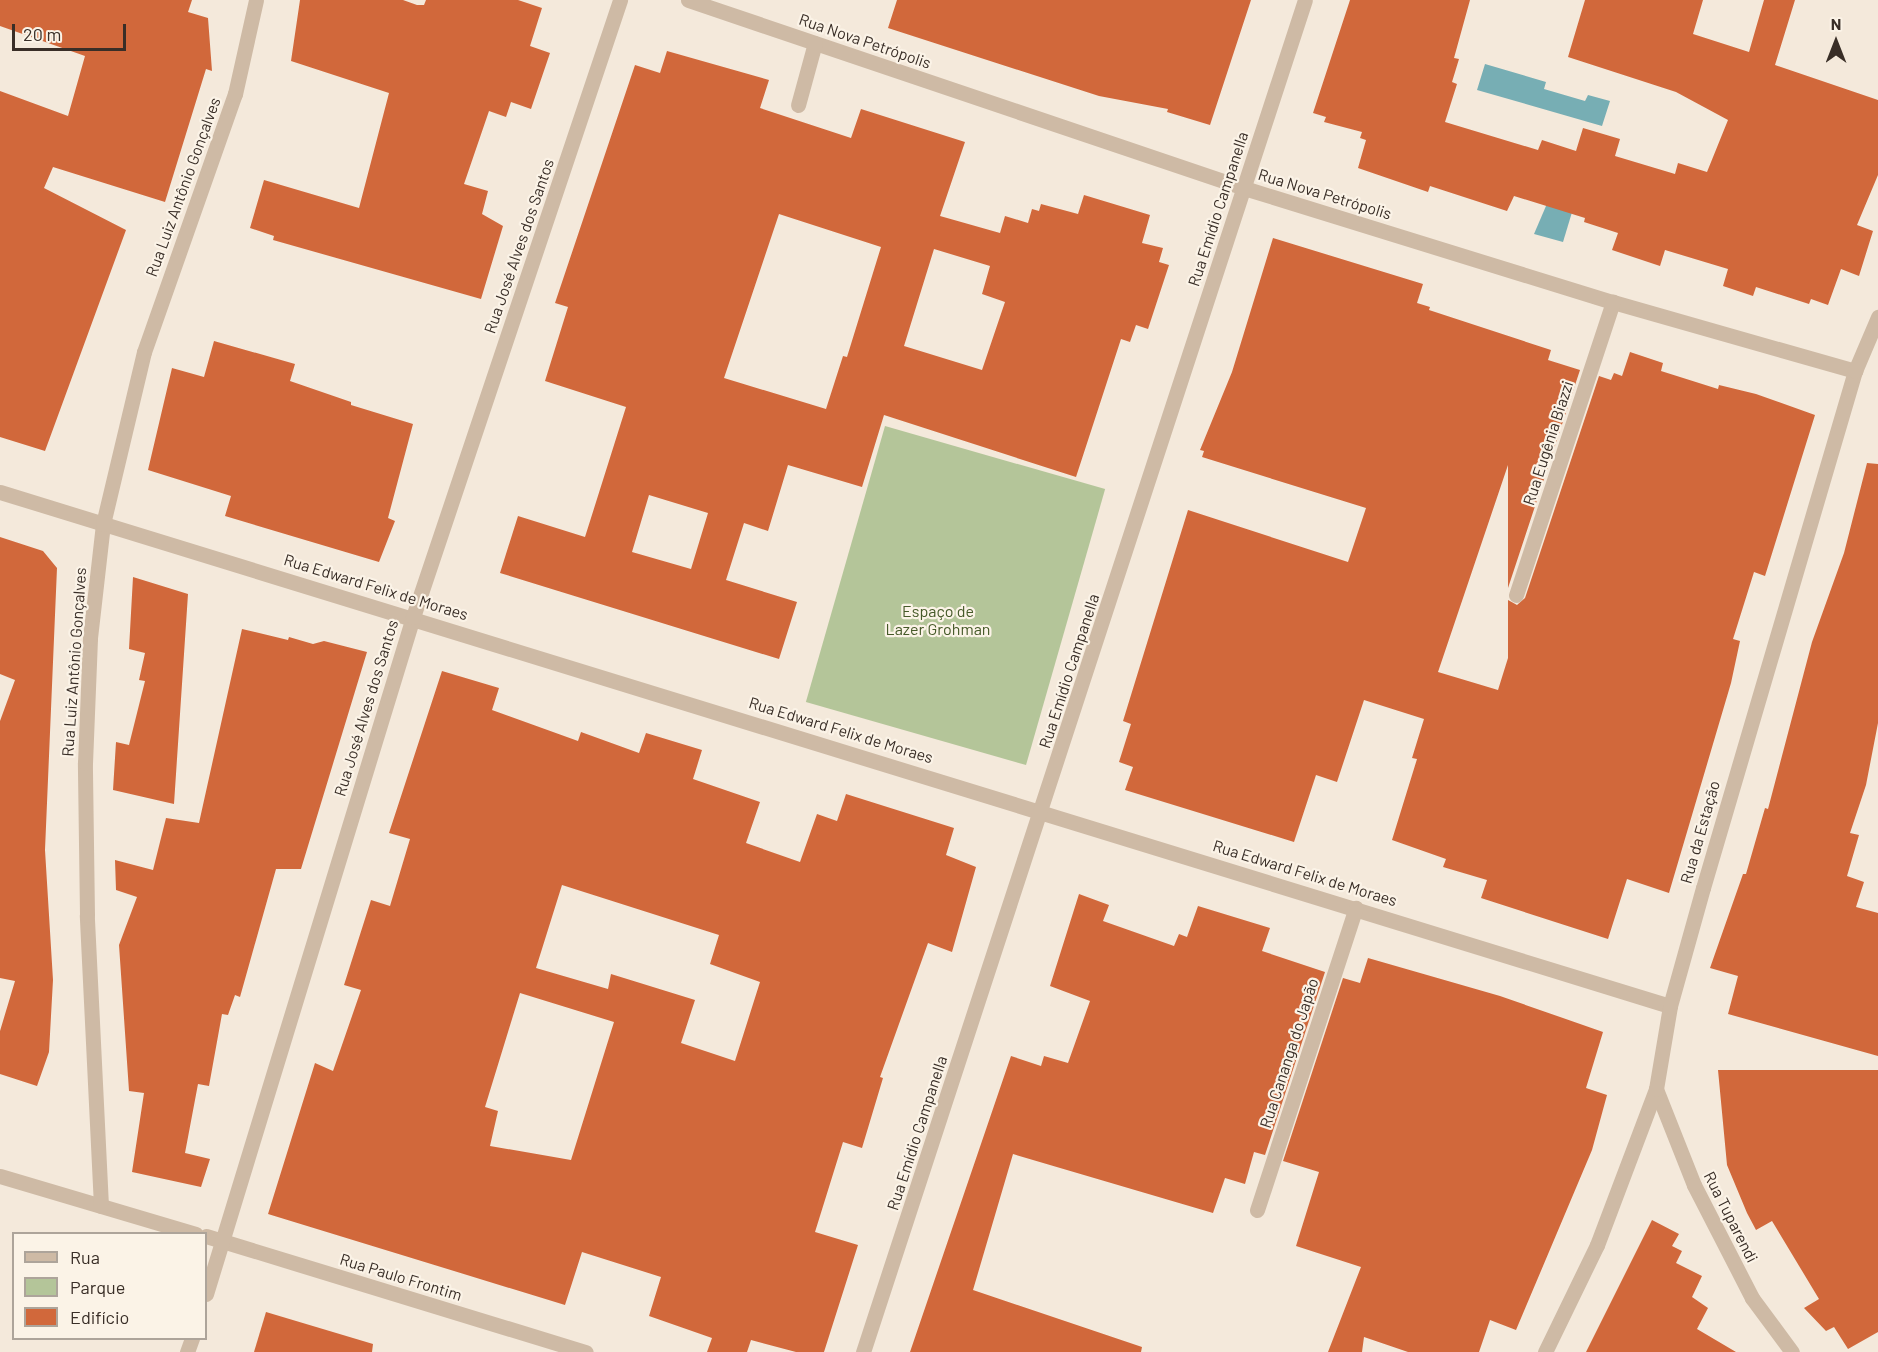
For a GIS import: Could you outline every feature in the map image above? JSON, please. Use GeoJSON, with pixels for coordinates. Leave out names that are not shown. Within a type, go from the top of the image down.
{"type":"FeatureCollection","features":[{"type":"Feature","properties":{"kind":"street","name":"Rua Luiz Antônio Gonçalves"},"geometry":{"type":"LineString","coordinates":[[101,1206],[87,915],[85,763],[90,638],[103,524],[144,352],[236,94],[256,0]]}},
{"type":"Feature","properties":{"kind":"street","name":"Rua José Alves dos Santos"},"geometry":{"type":"LineString","coordinates":[[207,1291],[413,616],[620,0]]}},
{"type":"Feature","properties":{"kind":"street","name":"Rua Nova Petrópolis"},"geometry":{"type":"LineString","coordinates":[[688,0],[1244,188],[1613,302],[1855,371]]}},
{"type":"Feature","properties":{"kind":"street","name":"Rua Emídio Campanella"},"geometry":{"type":"LineString","coordinates":[[863,1352],[1043,811],[1305,0]]}},
{"type":"Feature","properties":{"kind":"street"},"geometry":{"type":"LineString","coordinates":[[798,105],[815,43]]}},
{"type":"Feature","properties":{"kind":"street","name":"Rua Eugênia Biazzi"},"geometry":{"type":"LineString","coordinates":[[1516,595],[1613,302]]}},
{"type":"Feature","properties":{"kind":"street","name":"Rua da Estação"},"geometry":{"type":"LineString","coordinates":[[1545,1352],[1597,1245],[1656,1089],[1670,1006],[1855,371],[1878,317]]}},
{"type":"Feature","properties":{"kind":"street","name":"Rua Edward Felix de Moraes"},"geometry":{"type":"LineString","coordinates":[[0,492],[413,616],[1670,1006]]}},
{"type":"Feature","properties":{"kind":"street","name":"Rua Cananga do Japão"},"geometry":{"type":"LineString","coordinates":[[1257,1210],[1356,908]]}},
{"type":"Feature","properties":{"kind":"street","name":"Rua Tuparendi"},"geometry":{"type":"LineString","coordinates":[[1656,1089],[1694,1185],[1752,1298],[1792,1352]]}},
{"type":"Feature","properties":{"kind":"street"},"geometry":{"type":"LineString","coordinates":[[0,1176],[192,1232]]}},
{"type":"Feature","properties":{"kind":"street","name":"Rua Paulo Frontim"},"geometry":{"type":"LineString","coordinates":[[207,1236],[586,1352]]}},
{"type":"Feature","properties":{"kind":"green space","name":"Espaço de Lazer Grohman"},"geometry":{"type":"Polygon","coordinates":[[[885,426],[1105,489],[1026,765],[806,702],[885,426]]]}},
{"type":"Feature","properties":{"kind":"water"},"geometry":{"type":"Polygon","coordinates":[[[1485,64],[1546,82],[1544,89],[1585,101],[1588,95],[1610,101],[1602,126],[1477,90],[1485,64]]]}},
{"type":"Feature","properties":{"kind":"water"},"geometry":{"type":"Polygon","coordinates":[[[1552,192],[1576,199],[1563,242],[1534,234],[1552,192]]]}},
{"type":"Feature","properties":{"kind":"building"},"geometry":{"type":"Polygon","coordinates":[[[0,0],[192,0],[188,12],[208,18],[212,71],[206,69],[165,202],[53,167],[44,188],[126,230],[45,451],[0,437],[0,91],[68,116],[85,56],[0,26],[0,0]]]}},
{"type":"Feature","properties":{"kind":"building"},"geometry":{"type":"Polygon","coordinates":[[[300,0],[403,0],[424,5],[426,0],[518,0],[542,8],[530,46],[550,53],[531,109],[511,102],[506,117],[489,111],[464,184],[488,191],[482,214],[503,226],[481,299],[273,240],[274,236],[250,228],[264,180],[359,208],[389,93],[291,61],[300,0]]]}},
{"type":"Feature","properties":{"kind":"building"},"geometry":{"type":"Polygon","coordinates":[[[897,0],[1251,0],[1210,125],[1167,112],[1168,109],[1099,96],[888,28],[897,0]]]}},
{"type":"Feature","properties":{"kind":"building"},"geometry":{"type":"Polygon","coordinates":[[[1350,0],[1470,0],[1454,58],[1459,59],[1452,82],[1457,84],[1445,122],[1538,150],[1542,140],[1576,151],[1583,128],[1620,139],[1615,156],[1675,174],[1678,163],[1707,172],[1728,120],[1676,92],[1568,57],[1585,0],[1703,0],[1693,34],[1749,52],[1764,0],[1795,0],[1775,65],[1878,100],[1878,175],[1857,225],[1873,231],[1859,276],[1841,269],[1828,305],[1811,299],[1809,304],[1756,287],[1753,296],[1723,286],[1728,269],[1665,250],[1660,266],[1612,250],[1618,233],[1584,222],[1585,218],[1514,196],[1507,211],[1430,186],[1428,192],[1358,168],[1366,140],[1360,138],[1362,132],[1324,122],[1326,117],[1313,113],[1350,0]]]}},
{"type":"Feature","properties":{"kind":"building"},"geometry":{"type":"Polygon","coordinates":[[[667,51],[769,80],[760,108],[851,138],[861,109],[965,142],[940,216],[1000,233],[1005,216],[1028,223],[1032,209],[1039,211],[1041,204],[1078,214],[1084,195],[1150,215],[1142,243],[1163,248],[1159,262],[1169,265],[1148,329],[1136,325],[1130,342],[1121,339],[1076,477],[884,415],[862,487],[788,465],[768,531],[744,523],[726,580],[797,602],[779,659],[500,573],[518,516],[585,537],[626,407],[545,381],[568,307],[555,303],[635,65],[660,73],[667,51]],[[779,214],[724,378],[826,409],[843,356],[847,357],[881,247],[779,214]],[[934,249],[904,346],[982,370],[1005,302],[982,294],[990,266],[934,249]],[[649,495],[632,552],[691,569],[708,513],[649,495]]]}},
{"type":"Feature","properties":{"kind":"building"},"geometry":{"type":"Polygon","coordinates":[[[1273,238],[1423,284],[1417,303],[1430,307],[1429,310],[1551,350],[1548,360],[1580,370],[1508,588],[1508,465],[1438,672],[1498,690],[1508,658],[1508,600],[1517,605],[1525,598],[1599,376],[1611,380],[1614,373],[1622,376],[1630,352],[1663,363],[1661,371],[1718,389],[1719,385],[1756,394],[1815,415],[1765,576],[1754,572],[1733,639],[1740,641],[1731,683],[1669,893],[1627,879],[1608,939],[1481,898],[1487,880],[1443,867],[1446,859],[1392,840],[1417,759],[1412,758],[1424,719],[1364,700],[1337,782],[1316,775],[1294,842],[1125,790],[1133,767],[1119,762],[1131,724],[1123,721],[1188,510],[1348,562],[1366,508],[1202,457],[1204,451],[1200,450],[1232,372],[1273,238]]]}},
{"type":"Feature","properties":{"kind":"building"},"geometry":{"type":"Polygon","coordinates":[[[214,341],[295,364],[290,381],[351,402],[351,405],[413,424],[388,518],[395,521],[379,562],[225,516],[231,496],[148,470],[172,368],[204,377],[214,341]]]}},
{"type":"Feature","properties":{"kind":"building"},"geometry":{"type":"Polygon","coordinates":[[[1867,463],[1878,464],[1878,723],[1866,785],[1850,833],[1859,835],[1847,876],[1864,882],[1856,907],[1878,913],[1878,1056],[1728,1014],[1738,976],[1710,968],[1743,874],[1746,874],[1765,808],[1768,809],[1812,642],[1844,553],[1867,463]]]}},
{"type":"Feature","properties":{"kind":"building"},"geometry":{"type":"Polygon","coordinates":[[[0,537],[43,551],[57,568],[45,850],[53,980],[49,1052],[37,1086],[0,1074],[0,1031],[15,981],[0,978],[0,721],[15,680],[0,674],[0,537]]]}},
{"type":"Feature","properties":{"kind":"building"},"geometry":{"type":"Polygon","coordinates":[[[133,577],[188,594],[174,804],[113,790],[116,742],[129,745],[145,681],[139,680],[145,653],[129,649],[133,577]]]}},
{"type":"Feature","properties":{"kind":"building"},"geometry":{"type":"Polygon","coordinates":[[[242,629],[288,640],[289,637],[313,644],[324,641],[367,652],[301,869],[276,869],[240,997],[235,995],[228,1015],[222,1014],[209,1086],[198,1084],[185,1153],[210,1159],[201,1187],[132,1172],[144,1093],[129,1091],[119,945],[137,897],[116,890],[115,860],[153,870],[166,818],[199,823],[242,629]]]}},
{"type":"Feature","properties":{"kind":"building"},"geometry":{"type":"Polygon","coordinates":[[[442,671],[499,688],[492,710],[578,741],[581,732],[639,753],[646,733],[702,750],[693,779],[760,802],[746,843],[800,862],[817,814],[837,821],[846,794],[954,828],[946,855],[976,867],[952,952],[928,943],[880,1077],[883,1078],[862,1148],[843,1142],[815,1232],[858,1245],[824,1352],[796,1352],[751,1340],[747,1352],[707,1352],[712,1338],[649,1316],[661,1277],[582,1252],[565,1305],[268,1214],[315,1063],[333,1071],[361,990],[344,985],[371,900],[390,906],[410,839],[389,833],[442,671]],[[562,885],[536,968],[608,989],[611,974],[695,1000],[681,1043],[735,1061],[760,982],[710,964],[719,935],[562,885]],[[520,993],[485,1107],[498,1111],[490,1146],[571,1160],[614,1022],[520,993]]]}},
{"type":"Feature","properties":{"kind":"building"},"geometry":{"type":"Polygon","coordinates":[[[1079,894],[1109,905],[1103,921],[1174,946],[1179,934],[1187,937],[1198,906],[1270,928],[1262,951],[1325,972],[1265,1155],[1254,1152],[1245,1184],[1225,1178],[1213,1213],[1013,1154],[973,1290],[1142,1347],[1141,1352],[910,1352],[1011,1056],[1041,1066],[1044,1056],[1068,1063],[1090,1001],[1050,986],[1079,894]]]}},
{"type":"Feature","properties":{"kind":"building"},"geometry":{"type":"Polygon","coordinates":[[[1368,958],[1500,996],[1603,1032],[1586,1088],[1607,1095],[1592,1150],[1516,1330],[1490,1320],[1479,1352],[1408,1352],[1364,1337],[1362,1352],[1328,1352],[1361,1267],[1296,1246],[1319,1172],[1283,1161],[1343,978],[1360,983],[1368,958]]]}},
{"type":"Feature","properties":{"kind":"building"},"geometry":{"type":"Polygon","coordinates":[[[1718,1070],[1878,1070],[1878,1332],[1848,1349],[1834,1327],[1826,1331],[1804,1308],[1819,1299],[1772,1221],[1756,1230],[1747,1213],[1727,1165],[1718,1070]]]}},
{"type":"Feature","properties":{"kind":"building"},"geometry":{"type":"Polygon","coordinates":[[[1652,1220],[1679,1234],[1672,1246],[1682,1251],[1676,1263],[1702,1276],[1692,1297],[1708,1308],[1697,1329],[1736,1352],[1586,1352],[1652,1220]]]}},
{"type":"Feature","properties":{"kind":"building"},"geometry":{"type":"Polygon","coordinates":[[[266,1312],[373,1344],[372,1352],[254,1352],[266,1312]]]}}]}
